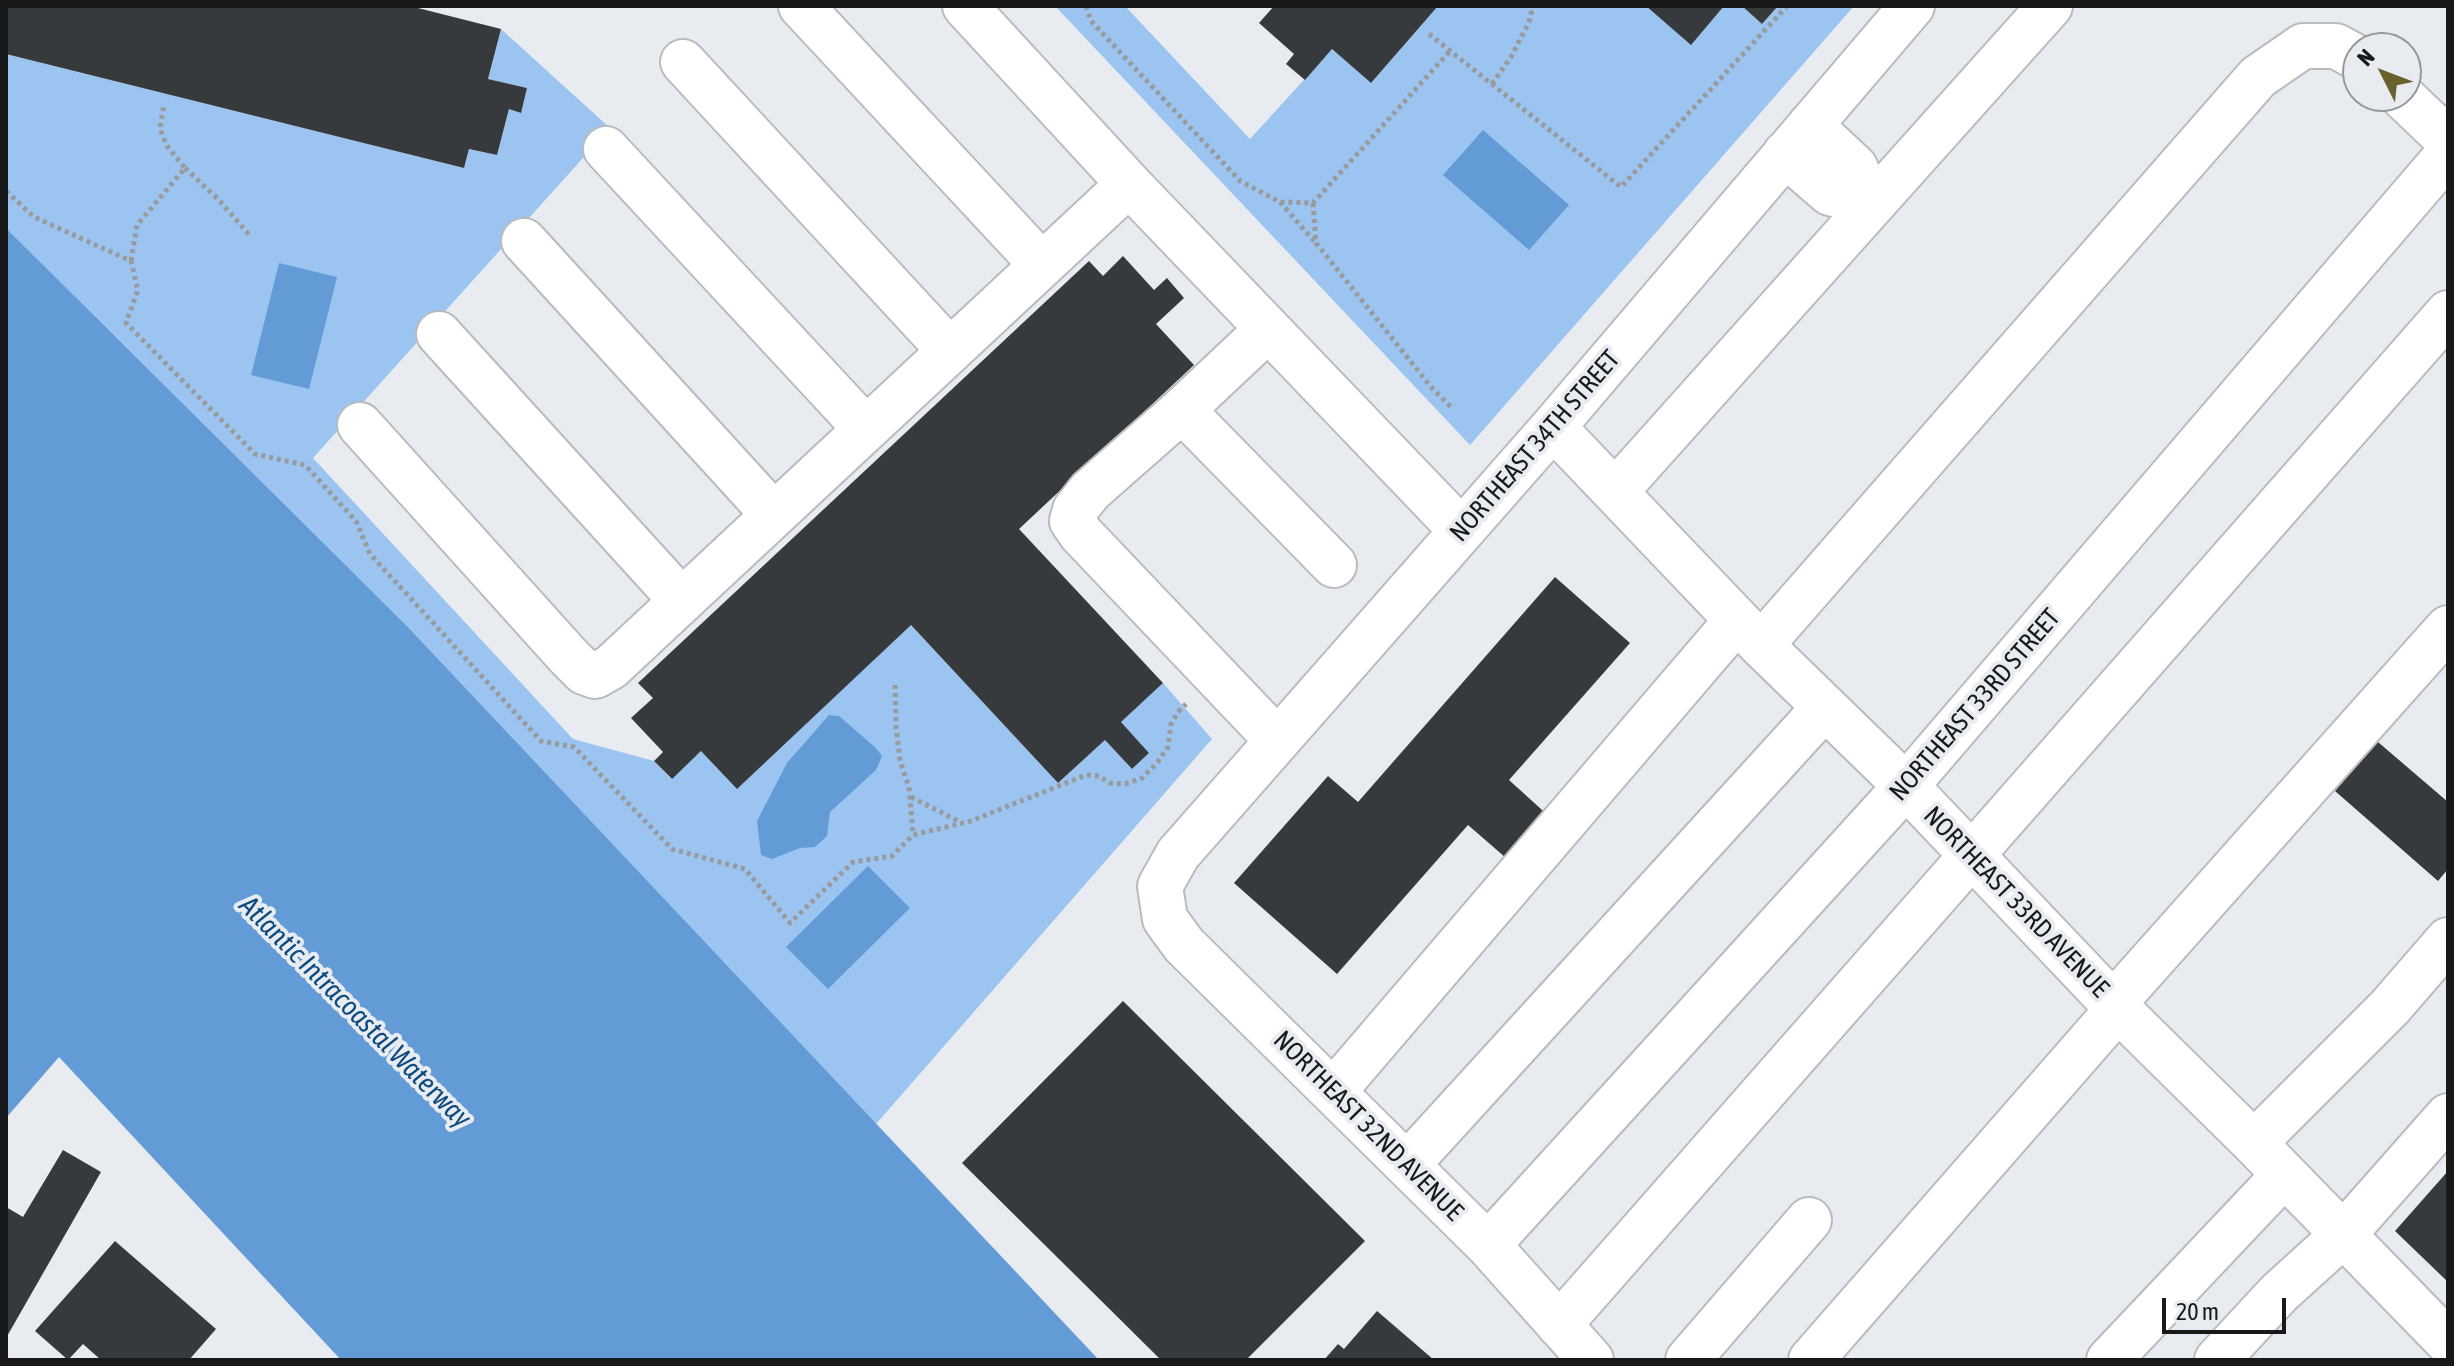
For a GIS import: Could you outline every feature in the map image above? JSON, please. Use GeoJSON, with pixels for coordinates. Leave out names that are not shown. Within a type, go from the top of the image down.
{"type":"FeatureCollection","features":[{"type":"Feature","properties":{"kind":"street"},"geometry":{"type":"LineString","coordinates":[[801,6],[1042,265]]}},
{"type":"Feature","properties":{"kind":"street"},"geometry":{"type":"LineString","coordinates":[[965,6],[1129,184],[1461,530]]}},
{"type":"Feature","properties":{"kind":"street","name":"NORTHEAST 34TH STREET"},"geometry":{"type":"LineString","coordinates":[[1160,886],[1178,854],[1553,427],[1912,6]]}},
{"type":"Feature","properties":{"kind":"street"},"geometry":{"type":"LineString","coordinates":[[1615,492],[2050,6]]}},
{"type":"Feature","properties":{"kind":"street"},"geometry":{"type":"LineString","coordinates":[[1333,1092],[2258,77],[2303,46],[2336,46],[2342,49]]}},
{"type":"Feature","properties":{"kind":"street"},"geometry":{"type":"LineString","coordinates":[[683,62],[950,351]]}},
{"type":"Feature","properties":{"kind":"street"},"geometry":{"type":"LineString","coordinates":[[2419,112],[2448,140]]}},
{"type":"Feature","properties":{"kind":"street"},"geometry":{"type":"LineString","coordinates":[[1797,140],[1830,193],[1871,204]]}},
{"type":"Feature","properties":{"kind":"street"},"geometry":{"type":"LineString","coordinates":[[606,149],[866,429]]}},
{"type":"Feature","properties":{"kind":"street","name":"NORTHEAST 33RD STREET"},"geometry":{"type":"LineString","coordinates":[[1488,1245],[1906,786],[2448,154]]}},
{"type":"Feature","properties":{"kind":"street"},"geometry":{"type":"LineString","coordinates":[[360,425],[584,672],[595,676],[611,667],[1129,184]]}},
{"type":"Feature","properties":{"kind":"street"},"geometry":{"type":"LineString","coordinates":[[524,241],[774,515]]}},
{"type":"Feature","properties":{"kind":"street"},"geometry":{"type":"LineString","coordinates":[[1559,1325],[2448,313]]}},
{"type":"Feature","properties":{"kind":"street"},"geometry":{"type":"LineString","coordinates":[[1268,329],[1090,491],[1075,510],[1072,521],[1277,740]]}},
{"type":"Feature","properties":{"kind":"street"},"geometry":{"type":"LineString","coordinates":[[439,334],[682,601]]}},
{"type":"Feature","properties":{"kind":"street"},"geometry":{"type":"LineString","coordinates":[[1182,410],[1334,565]]}},
{"type":"Feature","properties":{"kind":"street","name":"NORTHEAST 33RD AVENUE"},"geometry":{"type":"LineString","coordinates":[[1553,427],[1749,633],[1906,786],[2116,1007],[2448,1342]]}},
{"type":"Feature","properties":{"kind":"street"},"geometry":{"type":"LineString","coordinates":[[1811,1360],[2448,628]]}},
{"type":"Feature","properties":{"kind":"street"},"geometry":{"type":"LineString","coordinates":[[1407,1165],[1825,707]]}},
{"type":"Feature","properties":{"kind":"street","name":"NORTHEAST 32ND AVENUE"},"geometry":{"type":"LineString","coordinates":[[1160,886],[1165,919],[1184,945],[1488,1245],[1591,1360]]}},
{"type":"Feature","properties":{"kind":"street"},"geometry":{"type":"LineString","coordinates":[[2254,1143],[2390,1007],[2448,940]]}},
{"type":"Feature","properties":{"kind":"street"},"geometry":{"type":"LineString","coordinates":[[2217,1360],[2279,1293],[2343,1235],[2448,1116]]}},
{"type":"Feature","properties":{"kind":"street"},"geometry":{"type":"LineString","coordinates":[[2109,1360],[2284,1175]]}},
{"type":"Feature","properties":{"kind":"street"},"geometry":{"type":"LineString","coordinates":[[1688,1360],[1809,1220]]}},
{"type":"Feature","properties":{"kind":"path"},"geometry":{"type":"LineString","coordinates":[[1086,6],[1091,21],[1240,181],[1280,202],[1431,387],[1452,408]]}},
{"type":"Feature","properties":{"kind":"path"},"geometry":{"type":"LineString","coordinates":[[1492,84],[1511,57],[1529,22],[1533,6]]}},
{"type":"Feature","properties":{"kind":"path"},"geometry":{"type":"LineString","coordinates":[[1429,34],[1621,187],[1787,6]]}},
{"type":"Feature","properties":{"kind":"path"},"geometry":{"type":"LineString","coordinates":[[1316,243],[1313,203],[1450,51]]}},
{"type":"Feature","properties":{"kind":"path"},"geometry":{"type":"LineString","coordinates":[[164,104],[160,129],[167,146],[251,237]]}},
{"type":"Feature","properties":{"kind":"path"},"geometry":{"type":"LineString","coordinates":[[185,168],[137,225],[131,261],[138,290],[126,323],[255,454],[305,465],[356,521],[370,554],[541,741],[574,747],[672,849],[745,869],[790,923],[853,862],[892,856],[913,835],[962,823],[1086,775],[1125,784],[1142,778],[1168,747],[1171,724],[1178,712],[1216,676]]}},
{"type":"Feature","properties":{"kind":"path"},"geometry":{"type":"LineString","coordinates":[[6,191],[34,217],[131,261]]}},
{"type":"Feature","properties":{"kind":"path"},"geometry":{"type":"LineString","coordinates":[[1280,202],[1313,203]]}},
{"type":"Feature","properties":{"kind":"path"},"geometry":{"type":"LineString","coordinates":[[895,685],[900,761],[909,787],[913,835]]}},
{"type":"Feature","properties":{"kind":"path"},"geometry":{"type":"LineString","coordinates":[[910,796],[962,823]]}},
{"type":"Feature","properties":{"kind":"shaded area"},"geometry":{"type":"Polygon","coordinates":[[[1055,6],[1125,6],[1250,139],[1332,49],[1371,83],[1438,6],[1646,6],[1691,44],[1724,6],[1742,6],[1762,24],[1778,6],[1854,6],[1470,445],[1055,6]]]}},
{"type":"Feature","properties":{"kind":"shaded area"},"geometry":{"type":"Polygon","coordinates":[[[501,29],[610,128],[313,458],[573,739],[654,761],[671,779],[701,751],[911,625],[1058,783],[1105,740],[1132,769],[1149,753],[1121,722],[1163,683],[1212,739],[876,1124],[407,626],[6,228],[6,54],[464,168],[469,149],[497,155],[509,109],[520,112],[527,88],[488,79],[501,29]]]}},
{"type":"Feature","properties":{"kind":"water"},"geometry":{"type":"Polygon","coordinates":[[[1483,130],[1569,205],[1529,250],[1443,175],[1483,130]]]}},
{"type":"Feature","properties":{"kind":"water","name":"Atlantic Intracoastal Waterway"},"geometry":{"type":"Polygon","coordinates":[[[6,228],[407,626],[1099,1360],[341,1360],[59,1057],[6,1118],[6,228]]]}},
{"type":"Feature","properties":{"kind":"water"},"geometry":{"type":"Polygon","coordinates":[[[279,263],[337,277],[309,389],[251,375],[279,263]]]}},
{"type":"Feature","properties":{"kind":"water"},"geometry":{"type":"Polygon","coordinates":[[[829,715],[839,716],[876,748],[882,756],[876,770],[830,812],[827,836],[815,847],[800,848],[772,859],[761,855],[757,821],[787,763],[829,715]]]}},
{"type":"Feature","properties":{"kind":"water"},"geometry":{"type":"Polygon","coordinates":[[[868,866],[910,908],[828,989],[786,947],[868,866]]]}},
{"type":"Feature","properties":{"kind":"building"},"geometry":{"type":"Polygon","coordinates":[[[6,6],[410,6],[501,29],[488,79],[527,88],[521,113],[509,109],[497,155],[469,149],[464,168],[6,54],[6,6]]]}},
{"type":"Feature","properties":{"kind":"building"},"geometry":{"type":"Polygon","coordinates":[[[1274,6],[1438,6],[1371,83],[1332,49],[1305,80],[1286,64],[1294,54],[1259,23],[1274,6]]]}},
{"type":"Feature","properties":{"kind":"building"},"geometry":{"type":"Polygon","coordinates":[[[1646,6],[1724,6],[1691,45],[1646,6]]]}},
{"type":"Feature","properties":{"kind":"building"},"geometry":{"type":"Polygon","coordinates":[[[1742,6],[1778,6],[1762,24],[1742,6]]]}},
{"type":"Feature","properties":{"kind":"building"},"geometry":{"type":"Polygon","coordinates":[[[1123,256],[1154,290],[1167,278],[1184,298],[1156,324],[1194,365],[1019,529],[1163,683],[1121,722],[1149,753],[1132,769],[1105,740],[1058,783],[911,625],[737,789],[701,751],[672,779],[654,761],[663,752],[631,718],[653,698],[638,683],[1089,261],[1103,276],[1123,256]]]}},
{"type":"Feature","properties":{"kind":"building"},"geometry":{"type":"Polygon","coordinates":[[[1555,577],[1630,643],[1509,780],[1552,819],[1513,864],[1468,825],[1337,974],[1234,883],[1328,776],[1358,802],[1555,577]]]}},
{"type":"Feature","properties":{"kind":"building"},"geometry":{"type":"Polygon","coordinates":[[[2378,742],[2448,802],[2448,869],[2438,881],[2335,791],[2378,742]]]}},
{"type":"Feature","properties":{"kind":"building"},"geometry":{"type":"Polygon","coordinates":[[[1123,1001],[1365,1241],[1246,1360],[1161,1360],[962,1163],[1123,1001]]]}},
{"type":"Feature","properties":{"kind":"building"},"geometry":{"type":"Polygon","coordinates":[[[63,1150],[101,1172],[6,1338],[6,1207],[23,1217],[63,1150]]]}},
{"type":"Feature","properties":{"kind":"building"},"geometry":{"type":"Polygon","coordinates":[[[2448,1171],[2448,1282],[2395,1231],[2448,1171]]]}},
{"type":"Feature","properties":{"kind":"building"},"geometry":{"type":"Polygon","coordinates":[[[115,1241],[216,1329],[189,1360],[101,1360],[83,1344],[68,1360],[35,1331],[115,1241]]]}},
{"type":"Feature","properties":{"kind":"building"},"geometry":{"type":"Polygon","coordinates":[[[1377,1311],[1434,1360],[1324,1360],[1338,1344],[1344,1349],[1377,1311]]]}}]}
